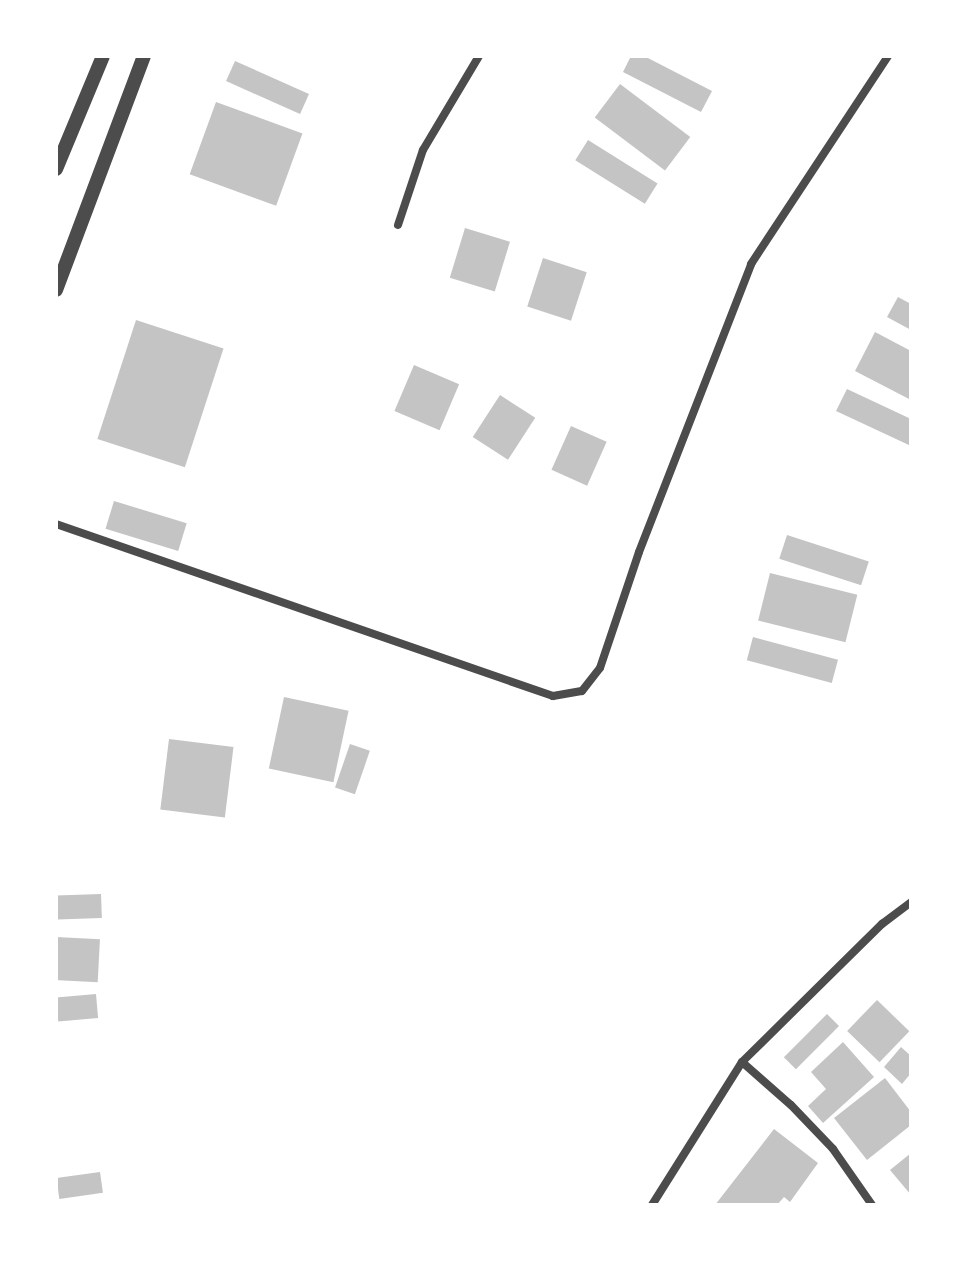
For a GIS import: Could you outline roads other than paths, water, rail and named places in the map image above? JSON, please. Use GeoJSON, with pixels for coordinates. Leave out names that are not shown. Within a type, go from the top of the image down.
{"type":"FeatureCollection","features":[{"type":"Feature","properties":{"kind":"street"},"geometry":{"type":"LineString","coordinates":[[56,169],[103,56]]}},
{"type":"Feature","properties":{"kind":"street"},"geometry":{"type":"LineString","coordinates":[[56,290],[144,56]]}},
{"type":"Feature","properties":{"kind":"street"},"geometry":{"type":"LineString","coordinates":[[398,225],[423,150],[479,56]]}},
{"type":"Feature","properties":{"kind":"street"},"geometry":{"type":"LineString","coordinates":[[56,524],[553,696],[582,691],[600,668],[639,552],[751,264],[888,56]]}},
{"type":"Feature","properties":{"kind":"street"},"geometry":{"type":"LineString","coordinates":[[652,1205],[742,1062],[882,924],[911,902]]}},
{"type":"Feature","properties":{"kind":"street"},"geometry":{"type":"LineString","coordinates":[[742,1062],[791,1105],[833,1149],[872,1205]]}}]}
